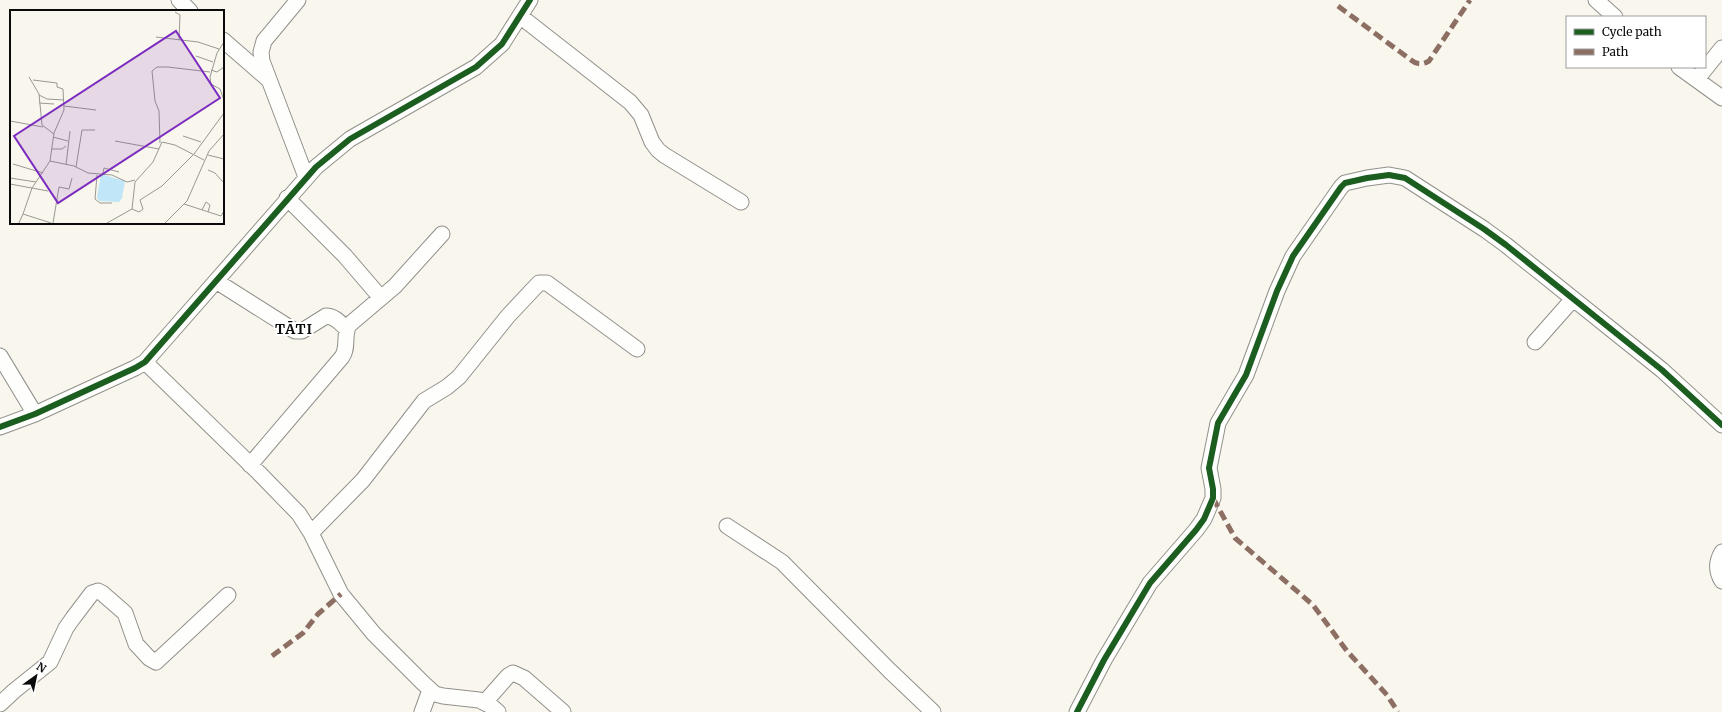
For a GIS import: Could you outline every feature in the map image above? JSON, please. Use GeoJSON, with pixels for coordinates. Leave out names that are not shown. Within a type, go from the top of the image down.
{"type":"FeatureCollection","features":[{"type":"Feature","properties":{"kind":"street"},"geometry":{"type":"LineString","coordinates":[[179,0],[189,10]]}},
{"type":"Feature","properties":{"kind":"street"},"geometry":{"type":"LineString","coordinates":[[298,0],[264,41],[262,47],[262,61],[306,177]]}},
{"type":"Feature","properties":{"kind":"street"},"geometry":{"type":"LineString","coordinates":[[0,427],[35,414],[145,362],[316,166],[350,140],[476,67],[502,44],[530,0]]}},
{"type":"Feature","properties":{"kind":"street"},"geometry":{"type":"LineString","coordinates":[[1596,0],[1614,16]]}},
{"type":"Feature","properties":{"kind":"street"},"geometry":{"type":"LineString","coordinates":[[520,16],[630,102],[641,115],[652,142],[664,155],[741,202]]}},
{"type":"Feature","properties":{"kind":"street"},"geometry":{"type":"LineString","coordinates":[[224,41],[270,80]]}},
{"type":"Feature","properties":{"kind":"street"},"geometry":{"type":"LineString","coordinates":[[1706,68],[1722,48]]}},
{"type":"Feature","properties":{"kind":"street"},"geometry":{"type":"LineString","coordinates":[[1680,68],[1722,98]]}},
{"type":"Feature","properties":{"kind":"street"},"geometry":{"type":"LineString","coordinates":[[1697,79],[1706,68]]}},
{"type":"Feature","properties":{"kind":"street"},"geometry":{"type":"LineString","coordinates":[[1076,712],[1104,660],[1150,583],[1204,519],[1213,498],[1209,468],[1218,423],[1246,375],[1277,291],[1293,256],[1345,183],[1389,175],[1405,178],[1484,229],[1662,370],[1722,425]]}},
{"type":"Feature","properties":{"kind":"street"},"geometry":{"type":"LineString","coordinates":[[287,198],[349,260],[381,298]]}},
{"type":"Feature","properties":{"kind":"street"},"geometry":{"type":"LineString","coordinates":[[250,465],[342,357],[346,347],[347,330],[349,325],[408,273],[442,234]]}},
{"type":"Feature","properties":{"kind":"street"},"geometry":{"type":"LineString","coordinates":[[216,281],[295,331],[302,331],[326,316],[332,317],[347,330]]}},
{"type":"Feature","properties":{"kind":"street"},"geometry":{"type":"LineString","coordinates":[[311,533],[363,480],[424,401],[447,387],[459,377],[508,316],[539,283],[547,283],[637,349]]}},
{"type":"Feature","properties":{"kind":"street"},"geometry":{"type":"LineString","coordinates":[[1534,342],[1573,299]]}},
{"type":"Feature","properties":{"kind":"street"},"geometry":{"type":"LineString","coordinates":[[0,356],[35,414]]}},
{"type":"Feature","properties":{"kind":"street"},"geometry":{"type":"LineString","coordinates":[[145,362],[299,514],[311,533],[341,594],[374,634],[430,690],[443,696],[479,700],[485,702],[498,712]]}},
{"type":"Feature","properties":{"kind":"street"},"geometry":{"type":"LineString","coordinates":[[727,526],[782,562],[890,672],[933,712]]}},
{"type":"Feature","properties":{"kind":"street"},"geometry":{"type":"LineString","coordinates":[[1722,552],[1717,566],[1718,573],[1722,581]]}},
{"type":"Feature","properties":{"kind":"street"},"geometry":{"type":"LineString","coordinates":[[0,704],[50,662],[68,624],[92,593],[102,593],[125,613],[136,644],[149,658],[156,662],[228,595]]}},
{"type":"Feature","properties":{"kind":"street"},"geometry":{"type":"LineString","coordinates":[[485,702],[508,676],[513,673],[524,678],[563,712]]}},
{"type":"Feature","properties":{"kind":"street"},"geometry":{"type":"LineString","coordinates":[[422,712],[430,690]]}},
{"type":"Feature","properties":{"kind":"marked path"},"geometry":{"type":"LineString","coordinates":[[1338,6],[1413,62],[1420,64],[1429,61],[1470,0]]}},
{"type":"Feature","properties":{"kind":"marked path"},"geometry":{"type":"LineString","coordinates":[[1213,498],[1235,538],[1313,605],[1347,651],[1387,695],[1398,712]]}},
{"type":"Feature","properties":{"kind":"marked path"},"geometry":{"type":"LineString","coordinates":[[272,656],[303,633],[318,614],[341,594]]}},
{"type":"Feature","properties":{"kind":"cycle path"},"geometry":{"type":"LineString","coordinates":[[0,427],[35,414],[145,362],[316,167],[350,139],[476,67],[502,44],[530,0]]}},
{"type":"Feature","properties":{"kind":"cycle path"},"geometry":{"type":"LineString","coordinates":[[1077,712],[1104,660],[1150,583],[1204,519],[1213,498],[1209,468],[1218,423],[1246,375],[1277,291],[1293,256],[1345,183],[1389,175],[1405,178],[1506,245],[1662,370],[1722,425]]}},
{"type":"Feature","properties":{"kind":"district","name":"TĀTI"},"geometry":{"type":"Point","coordinates":[294,329]}}]}
